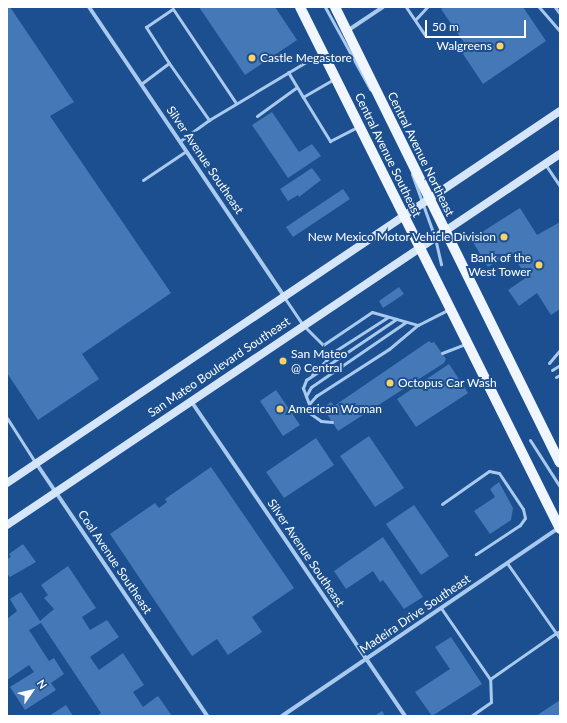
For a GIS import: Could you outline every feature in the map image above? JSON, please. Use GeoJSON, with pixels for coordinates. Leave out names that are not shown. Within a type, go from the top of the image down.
{"type":"FeatureCollection","features":[{"type":"Feature","properties":{"kind":"main road","name":"Central Avenue Southeast"},"geometry":{"type":"LineString","coordinates":[[300,7],[560,528]]}},
{"type":"Feature","properties":{"kind":"main road","name":"Central Avenue Northeast"},"geometry":{"type":"LineString","coordinates":[[335,7],[425,201],[445,232],[560,463]]}},
{"type":"Feature","properties":{"kind":"main road","name":"San Mateo Boulevard Southeast"},"geometry":{"type":"LineString","coordinates":[[7,483],[560,111]]}},
{"type":"Feature","properties":{"kind":"main road","name":"San Mateo Boulevard Southeast"},"geometry":{"type":"LineString","coordinates":[[7,525],[560,154]]}},
{"type":"Feature","properties":{"kind":"street","name":"Silver Avenue Southeast"},"geometry":{"type":"LineString","coordinates":[[89,7],[284,296]]}},
{"type":"Feature","properties":{"kind":"street"},"geometry":{"type":"LineString","coordinates":[[347,31],[383,7]]}},
{"type":"Feature","properties":{"kind":"street","name":"Silver Avenue Southeast"},"geometry":{"type":"LineString","coordinates":[[190,401],[405,716]]}},
{"type":"Feature","properties":{"kind":"street","name":"Coal Avenue Southeast"},"geometry":{"type":"LineString","coordinates":[[36,463],[207,716]]}},
{"type":"Feature","properties":{"kind":"street","name":"Madeira Drive Southeast"},"geometry":{"type":"LineString","coordinates":[[282,716],[560,528]]}},
{"type":"Feature","properties":{"kind":"lane","name":"Central Avenue Northeast"},"geometry":{"type":"LineString","coordinates":[[325,7],[380,107],[425,201],[441,264]]}},
{"type":"Feature","properties":{"kind":"lane"},"geometry":{"type":"LineString","coordinates":[[406,7],[425,35]]}},
{"type":"Feature","properties":{"kind":"lane"},"geometry":{"type":"LineString","coordinates":[[415,20],[427,7]]}},
{"type":"Feature","properties":{"kind":"lane"},"geometry":{"type":"LineString","coordinates":[[539,7],[560,31]]}},
{"type":"Feature","properties":{"kind":"lane"},"geometry":{"type":"LineString","coordinates":[[555,7],[560,14]]}},
{"type":"Feature","properties":{"kind":"lane"},"geometry":{"type":"LineString","coordinates":[[210,120],[146,27],[173,9],[236,103]]}},
{"type":"Feature","properties":{"kind":"lane"},"geometry":{"type":"LineString","coordinates":[[180,141],[236,103],[322,52]]}},
{"type":"Feature","properties":{"kind":"lane"},"geometry":{"type":"LineString","coordinates":[[141,84],[169,62]]}},
{"type":"Feature","properties":{"kind":"lane"},"geometry":{"type":"LineString","coordinates":[[288,72],[330,141],[359,127]]}},
{"type":"Feature","properties":{"kind":"lane"},"geometry":{"type":"LineString","coordinates":[[303,96],[335,78]]}},
{"type":"Feature","properties":{"kind":"lane"},"geometry":{"type":"LineString","coordinates":[[257,116],[297,87]]}},
{"type":"Feature","properties":{"kind":"lane"},"geometry":{"type":"LineString","coordinates":[[143,180],[186,151]]}},
{"type":"Feature","properties":{"kind":"lane"},"geometry":{"type":"LineString","coordinates":[[545,164],[560,186]]}},
{"type":"Feature","properties":{"kind":"lane","name":"Silver Avenue Southeast"},"geometry":{"type":"LineString","coordinates":[[284,296],[303,325],[324,345],[372,312],[388,317]]}},
{"type":"Feature","properties":{"kind":"lane"},"geometry":{"type":"LineString","coordinates":[[309,404],[316,396],[389,349],[418,325],[450,309]]}},
{"type":"Feature","properties":{"kind":"lane"},"geometry":{"type":"LineString","coordinates":[[332,422],[321,421],[311,414],[303,388],[306,380],[335,351],[388,317],[418,325]]}},
{"type":"Feature","properties":{"kind":"lane"},"geometry":{"type":"LineString","coordinates":[[306,380],[396,319]]}},
{"type":"Feature","properties":{"kind":"lane"},"geometry":{"type":"LineString","coordinates":[[306,396],[311,387],[406,322]]}},
{"type":"Feature","properties":{"kind":"lane"},"geometry":{"type":"LineString","coordinates":[[442,353],[467,344]]}},
{"type":"Feature","properties":{"kind":"lane"},"geometry":{"type":"LineString","coordinates":[[549,363],[560,350]]}},
{"type":"Feature","properties":{"kind":"lane"},"geometry":{"type":"LineString","coordinates":[[552,370],[560,365]]}},
{"type":"Feature","properties":{"kind":"lane"},"geometry":{"type":"LineString","coordinates":[[556,377],[560,375]]}},
{"type":"Feature","properties":{"kind":"lane","name":"Coal Avenue Southeast"},"geometry":{"type":"LineString","coordinates":[[7,418],[36,463]]}},
{"type":"Feature","properties":{"kind":"lane"},"geometry":{"type":"LineString","coordinates":[[530,440],[560,487]]}},
{"type":"Feature","properties":{"kind":"lane"},"geometry":{"type":"LineString","coordinates":[[442,504],[489,472],[498,473],[523,509],[525,518],[520,525],[476,554]]}},
{"type":"Feature","properties":{"kind":"lane"},"geometry":{"type":"LineString","coordinates":[[508,563],[560,639]]}},
{"type":"Feature","properties":{"kind":"lane"},"geometry":{"type":"LineString","coordinates":[[441,608],[490,679],[491,702],[471,716]]}},
{"type":"Feature","properties":{"kind":"lane"},"geometry":{"type":"LineString","coordinates":[[490,679],[560,631]]}},
{"type":"Feature","properties":{"kind":"building"},"geometry":{"type":"Polygon","coordinates":[[[7,7],[10,7],[74,102],[50,116],[171,293],[82,354],[99,379],[38,420],[7,373],[7,7]]]}},
{"type":"Feature","properties":{"kind":"building","name":"Castle Megastore"},"geometry":{"type":"Polygon","coordinates":[[[199,7],[275,7],[297,40],[245,75],[199,7]]]}},
{"type":"Feature","properties":{"kind":"building","name":"Walgreens"},"geometry":{"type":"Polygon","coordinates":[[[444,7],[523,7],[546,41],[483,84],[459,48],[465,44],[441,9],[444,7]]]}},
{"type":"Feature","properties":{"kind":"building"},"geometry":{"type":"Polygon","coordinates":[[[272,112],[299,152],[312,144],[321,156],[288,178],[252,125],[272,112]]]}},
{"type":"Feature","properties":{"kind":"building"},"geometry":{"type":"Polygon","coordinates":[[[312,168],[321,180],[299,197],[298,195],[288,201],[280,189],[312,168]]]}},
{"type":"Feature","properties":{"kind":"building"},"geometry":{"type":"Polygon","coordinates":[[[343,189],[350,199],[293,237],[286,227],[343,189]]]}},
{"type":"Feature","properties":{"kind":"building"},"geometry":{"type":"Polygon","coordinates":[[[520,208],[537,235],[560,222],[560,309],[551,315],[537,293],[519,306],[508,290],[527,277],[511,253],[488,267],[471,239],[520,208]]]}},
{"type":"Feature","properties":{"kind":"building"},"geometry":{"type":"Polygon","coordinates":[[[399,287],[404,294],[383,308],[379,301],[399,287]]]}},
{"type":"Feature","properties":{"kind":"building","name":"Octopus Car Wash"},"geometry":{"type":"Polygon","coordinates":[[[429,341],[431,343],[434,342],[446,359],[444,363],[338,431],[323,408],[331,402],[334,406],[429,341]]]}},
{"type":"Feature","properties":{"kind":"building"},"geometry":{"type":"Polygon","coordinates":[[[449,364],[468,393],[416,427],[397,399],[449,364]]]}},
{"type":"Feature","properties":{"kind":"building"},"geometry":{"type":"Polygon","coordinates":[[[276,390],[300,425],[283,436],[260,401],[276,390]]]}},
{"type":"Feature","properties":{"kind":"building"},"geometry":{"type":"Polygon","coordinates":[[[369,436],[404,488],[375,507],[340,456],[369,436]]]}},
{"type":"Feature","properties":{"kind":"building"},"geometry":{"type":"Polygon","coordinates":[[[316,438],[334,465],[284,498],[266,472],[316,438]]]}},
{"type":"Feature","properties":{"kind":"building"},"geometry":{"type":"Polygon","coordinates":[[[211,467],[294,588],[252,617],[262,632],[228,655],[217,639],[192,656],[110,534],[155,503],[159,508],[167,502],[165,499],[211,467]]]}},
{"type":"Feature","properties":{"kind":"building"},"geometry":{"type":"Polygon","coordinates":[[[499,482],[513,508],[511,520],[490,534],[474,511],[495,497],[490,489],[499,482]]]}},
{"type":"Feature","properties":{"kind":"building"},"geometry":{"type":"Polygon","coordinates":[[[414,505],[449,556],[421,575],[386,524],[414,505]]]}},
{"type":"Feature","properties":{"kind":"building"},"geometry":{"type":"Polygon","coordinates":[[[383,537],[423,597],[404,609],[383,580],[380,582],[373,571],[346,589],[334,571],[383,537]]]}},
{"type":"Feature","properties":{"kind":"building"},"geometry":{"type":"Polygon","coordinates":[[[23,544],[36,562],[10,577],[7,574],[7,559],[11,557],[9,554],[23,544]]]}},
{"type":"Feature","properties":{"kind":"building"},"geometry":{"type":"Polygon","coordinates":[[[68,566],[96,608],[82,617],[90,630],[107,620],[119,637],[90,657],[99,670],[123,653],[144,685],[133,692],[143,707],[158,696],[172,716],[97,716],[101,713],[41,623],[29,630],[49,661],[54,658],[64,674],[51,683],[56,690],[25,710],[10,687],[34,672],[29,665],[7,680],[7,619],[17,611],[10,599],[21,592],[40,621],[54,609],[44,598],[48,595],[41,585],[68,566]]]}},
{"type":"Feature","properties":{"kind":"building"},"geometry":{"type":"Polygon","coordinates":[[[451,637],[482,684],[432,716],[415,692],[450,669],[435,647],[451,637]]]}},
{"type":"Feature","properties":{"kind":"building"},"geometry":{"type":"Polygon","coordinates":[[[560,700],[560,716],[536,716],[560,700]]]}},
{"type":"Feature","properties":{"kind":"building"},"geometry":{"type":"Polygon","coordinates":[[[66,705],[73,716],[49,716],[66,705]]]}},
{"type":"Feature","properties":{"kind":"building"},"geometry":{"type":"Polygon","coordinates":[[[382,711],[385,716],[374,716],[382,711]]]}},
{"type":"Feature","properties":{"kind":"place","name":"Walgreens"},"geometry":{"type":"Point","coordinates":[500,46]}},
{"type":"Feature","properties":{"kind":"place","name":"Castle Megastore"},"geometry":{"type":"Point","coordinates":[252,58]}},
{"type":"Feature","properties":{"kind":"place","name":"New Mexico Motor Vehicle Division"},"geometry":{"type":"Point","coordinates":[504,237]}},
{"type":"Feature","properties":{"kind":"place","name":"Bank of the West Tower"},"geometry":{"type":"Point","coordinates":[539,265]}},
{"type":"Feature","properties":{"kind":"place","name":"San Mateo @ Central"},"geometry":{"type":"Point","coordinates":[283,361]}},
{"type":"Feature","properties":{"kind":"place","name":"Octopus Car Wash"},"geometry":{"type":"Point","coordinates":[390,383]}},
{"type":"Feature","properties":{"kind":"place","name":"American Woman"},"geometry":{"type":"Point","coordinates":[280,409]}}]}
